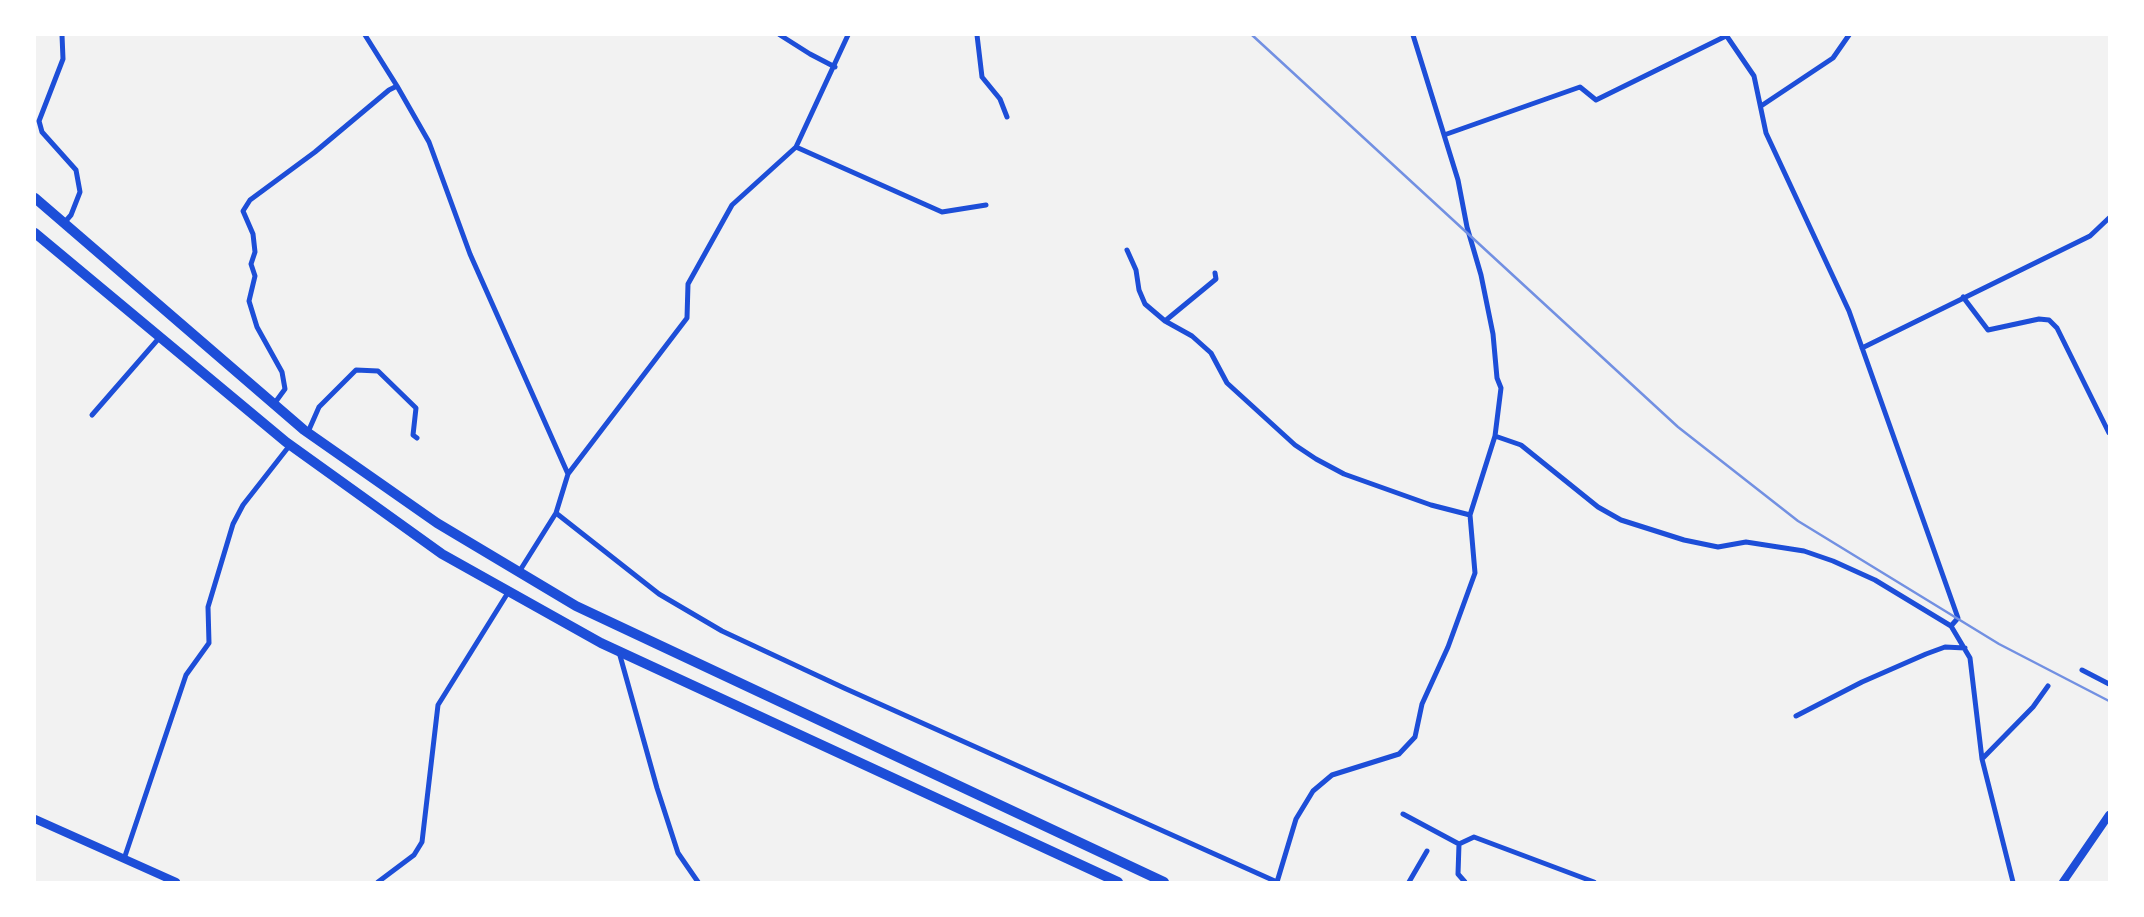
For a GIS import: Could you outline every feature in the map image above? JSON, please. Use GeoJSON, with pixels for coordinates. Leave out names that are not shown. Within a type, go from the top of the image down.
{"type":"FeatureCollection","features":[{"type":"Feature","properties":{"kind":"highway"},"geometry":{"type":"LineString","coordinates":[[35,198],[308,433],[437,523],[576,606],[1164,882]]}},
{"type":"Feature","properties":{"kind":"highway"},"geometry":{"type":"LineString","coordinates":[[35,233],[290,445],[442,554],[619,652],[1118,882]]}},
{"type":"Feature","properties":{"kind":"main road"},"geometry":{"type":"LineString","coordinates":[[2063,882],[2109,815]]}},
{"type":"Feature","properties":{"kind":"main road"},"geometry":{"type":"LineString","coordinates":[[35,819],[176,882]]}},
{"type":"Feature","properties":{"kind":"street"},"geometry":{"type":"LineString","coordinates":[[62,35],[63,59],[39,121],[42,132],[76,170],[80,192],[71,215],[64,223]]}},
{"type":"Feature","properties":{"kind":"street"},"geometry":{"type":"LineString","coordinates":[[365,35],[429,142],[470,254],[568,474]]}},
{"type":"Feature","properties":{"kind":"street"},"geometry":{"type":"LineString","coordinates":[[780,35],[835,67]]}},
{"type":"Feature","properties":{"kind":"street"},"geometry":{"type":"LineString","coordinates":[[519,572],[556,513],[568,474],[687,318],[688,284],[732,206],[796,147],[835,67],[848,35]]}},
{"type":"Feature","properties":{"kind":"street"},"geometry":{"type":"LineString","coordinates":[[977,35],[982,77],[1000,99],[1008,117]]}},
{"type":"Feature","properties":{"kind":"street"},"geometry":{"type":"LineString","coordinates":[[556,513],[659,594],[722,631],[853,692],[1277,882],[1296,819],[1313,791],[1332,775],[1399,754],[1415,737],[1422,704],[1448,647],[1475,573],[1470,515],[1495,436],[1501,388],[1497,378],[1493,334],[1458,180],[1413,35]]}},
{"type":"Feature","properties":{"kind":"street"},"geometry":{"type":"LineString","coordinates":[[1444,134],[1580,87],[1596,100],[1726,35],[1754,76],[1766,133],[1849,311],[1958,618],[1951,626]]}},
{"type":"Feature","properties":{"kind":"street"},"geometry":{"type":"LineString","coordinates":[[1761,106],[1833,58],[1849,35]]}},
{"type":"Feature","properties":{"kind":"street"},"geometry":{"type":"LineString","coordinates":[[274,404],[285,389],[282,372],[257,327],[249,301],[255,276],[251,264],[255,252],[253,234],[243,211],[250,200],[315,152],[389,90],[397,86]]}},
{"type":"Feature","properties":{"kind":"street"},"geometry":{"type":"LineString","coordinates":[[796,147],[942,212],[986,205]]}},
{"type":"Feature","properties":{"kind":"street"},"geometry":{"type":"LineString","coordinates":[[1862,348],[2090,236],[2109,218]]}},
{"type":"Feature","properties":{"kind":"street"},"geometry":{"type":"LineString","coordinates":[[1127,250],[1136,270],[1139,290],[1145,304],[1165,321],[1192,336],[1211,353],[1227,383],[1295,445],[1316,459],[1353,478],[1431,505],[1470,515]]}},
{"type":"Feature","properties":{"kind":"street"},"geometry":{"type":"LineString","coordinates":[[1165,321],[1216,279],[1215,273]]}},
{"type":"Feature","properties":{"kind":"street"},"geometry":{"type":"LineString","coordinates":[[1963,297],[1988,330],[2039,319],[2049,320],[2057,328],[2109,433]]}},
{"type":"Feature","properties":{"kind":"street"},"geometry":{"type":"LineString","coordinates":[[92,415],[160,337]]}},
{"type":"Feature","properties":{"kind":"street"},"geometry":{"type":"LineString","coordinates":[[308,433],[319,407],[356,370],[378,371],[416,408],[413,435],[417,438]]}},
{"type":"Feature","properties":{"kind":"street"},"geometry":{"type":"LineString","coordinates":[[1495,436],[1521,445],[1598,507],[1622,520],[1684,540],[1718,547],[1746,542],[1804,551],[1833,561],[1874,580],[1951,626],[1970,658],[1982,759],[2013,882]]}},
{"type":"Feature","properties":{"kind":"street"},"geometry":{"type":"LineString","coordinates":[[124,858],[186,675],[209,643],[208,607],[233,524],[244,505],[290,445]]}},
{"type":"Feature","properties":{"kind":"street"},"geometry":{"type":"LineString","coordinates":[[378,882],[414,855],[422,842],[438,705],[509,591]]}},
{"type":"Feature","properties":{"kind":"street"},"geometry":{"type":"LineString","coordinates":[[1796,716],[1862,682],[1926,654],[1945,647],[1965,648]]}},
{"type":"Feature","properties":{"kind":"street"},"geometry":{"type":"LineString","coordinates":[[619,652],[657,788],[678,853],[698,882]]}},
{"type":"Feature","properties":{"kind":"street"},"geometry":{"type":"LineString","coordinates":[[2082,670],[2109,684]]}},
{"type":"Feature","properties":{"kind":"street"},"geometry":{"type":"LineString","coordinates":[[1982,759],[2033,707],[2048,686]]}},
{"type":"Feature","properties":{"kind":"street"},"geometry":{"type":"LineString","coordinates":[[1403,814],[1459,844]]}},
{"type":"Feature","properties":{"kind":"street"},"geometry":{"type":"LineString","coordinates":[[1459,844],[1474,837],[1594,882]]}},
{"type":"Feature","properties":{"kind":"street"},"geometry":{"type":"LineString","coordinates":[[1459,844],[1458,874],[1465,882]]}},
{"type":"Feature","properties":{"kind":"street"},"geometry":{"type":"LineString","coordinates":[[1409,882],[1427,851]]}},
{"type":"Feature","properties":{"kind":"railway"},"geometry":{"type":"LineString","coordinates":[[1252,35],[1678,427],[1798,521],[1999,644],[2109,701]]}}]}
